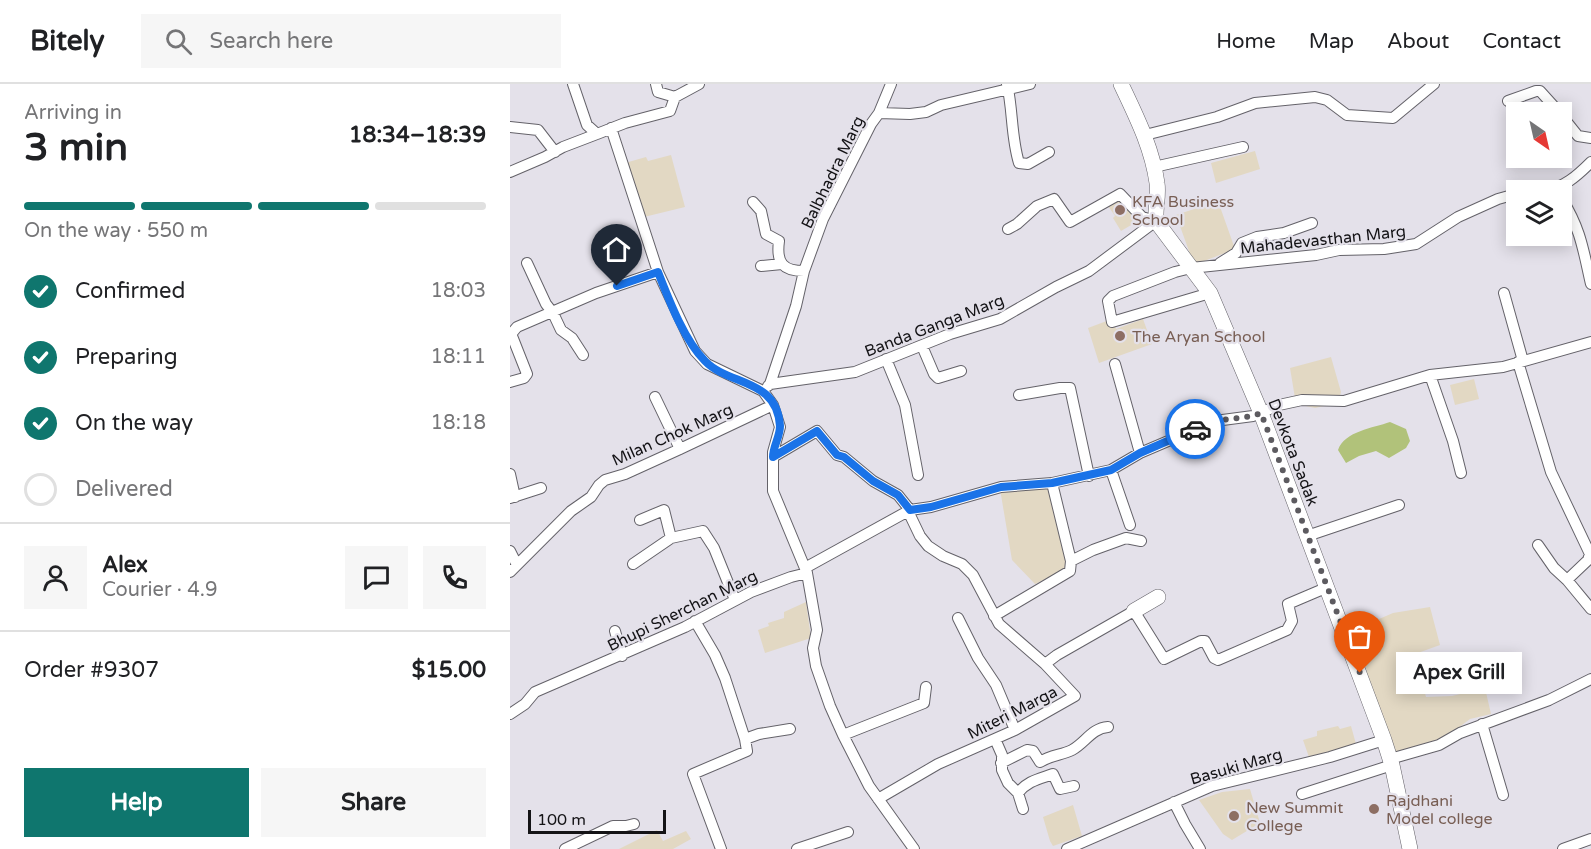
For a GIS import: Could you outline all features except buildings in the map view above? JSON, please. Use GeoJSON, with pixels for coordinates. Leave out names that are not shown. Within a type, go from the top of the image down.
{"type":"FeatureCollection","features":[{"type":"Feature","properties":{"kind":"main road"},"geometry":{"type":"LineString","coordinates":[[1121,84],[1145,135],[1154,167],[1158,186],[1156,220]]}},
{"type":"Feature","properties":{"kind":"main road","name":"Devkota Sadak"},"geometry":{"type":"LineString","coordinates":[[1156,220],[1210,293],[1261,413],[1384,740],[1410,849]]}},
{"type":"Feature","properties":{"kind":"main road"},"geometry":{"type":"LineString","coordinates":[[1134,611],[1161,595]]}},
{"type":"Feature","properties":{"kind":"street"},"geometry":{"type":"LineString","coordinates":[[573,84],[587,124],[597,134]]}},
{"type":"Feature","properties":{"kind":"street"},"geometry":{"type":"LineString","coordinates":[[656,84],[658,92],[675,97]]}},
{"type":"Feature","properties":{"kind":"street"},"geometry":{"type":"LineString","coordinates":[[510,172],[611,128],[670,111],[675,97],[699,84]]}},
{"type":"Feature","properties":{"kind":"street"},"geometry":{"type":"LineString","coordinates":[[879,113],[891,84]]}},
{"type":"Feature","properties":{"kind":"street","name":"Balbhadra Marg"},"geometry":{"type":"LineString","coordinates":[[767,387],[796,306],[804,271],[823,219],[871,124],[879,113],[926,112],[941,105],[1007,87],[1030,84]]}},
{"type":"Feature","properties":{"kind":"street"},"geometry":{"type":"LineString","coordinates":[[1145,135],[1217,117],[1255,103],[1315,97],[1327,100],[1347,115],[1393,118],[1434,84]]}},
{"type":"Feature","properties":{"kind":"street"},"geometry":{"type":"LineString","coordinates":[[1007,87],[1019,163],[1028,164],[1049,152]]}},
{"type":"Feature","properties":{"kind":"street"},"geometry":{"type":"LineString","coordinates":[[1508,101],[1540,91],[1550,102]]}},
{"type":"Feature","properties":{"kind":"street"},"geometry":{"type":"LineString","coordinates":[[510,127],[538,130],[555,152]]}},
{"type":"Feature","properties":{"kind":"street"},"geometry":{"type":"LineString","coordinates":[[611,128],[658,272],[695,351],[707,364],[767,387],[780,427],[773,457],[773,491],[806,571],[817,630],[813,648],[816,666],[830,706],[869,786],[915,849]]}},
{"type":"Feature","properties":{"kind":"street"},"geometry":{"type":"LineString","coordinates":[[1572,128],[1578,136],[1591,138]]}},
{"type":"Feature","properties":{"kind":"street"},"geometry":{"type":"LineString","coordinates":[[1154,167],[1243,147]]}},
{"type":"Feature","properties":{"kind":"street"},"geometry":{"type":"LineString","coordinates":[[1572,180],[1591,162]]}},
{"type":"Feature","properties":{"kind":"street"},"geometry":{"type":"LineString","coordinates":[[1008,229],[1037,206],[1054,199],[1070,222],[1120,194],[1142,217],[1156,220]]}},
{"type":"Feature","properties":{"kind":"street","name":"Mahadevasthan Marg"},"geometry":{"type":"LineString","coordinates":[[1210,293],[1112,322],[1108,306],[1108,301],[1113,296],[1191,268],[1316,255],[1339,250],[1384,249],[1416,244],[1458,217],[1506,197]]}},
{"type":"Feature","properties":{"kind":"street"},"geometry":{"type":"LineString","coordinates":[[753,202],[761,211],[766,234],[779,241],[778,249],[782,264],[791,271],[804,271]]}},
{"type":"Feature","properties":{"kind":"street"},"geometry":{"type":"LineString","coordinates":[[1572,216],[1581,238],[1591,284]]}},
{"type":"Feature","properties":{"kind":"street","name":"Banda Ganga Marg"},"geometry":{"type":"LineString","coordinates":[[767,387],[855,372],[950,334],[1000,318],[1089,271],[1156,220]]}},
{"type":"Feature","properties":{"kind":"street"},"geometry":{"type":"LineString","coordinates":[[1216,266],[1236,253],[1242,243],[1257,237],[1269,237],[1312,224]]}},
{"type":"Feature","properties":{"kind":"street"},"geometry":{"type":"LineString","coordinates":[[527,263],[561,330],[572,338],[584,356]]}},
{"type":"Feature","properties":{"kind":"street"},"geometry":{"type":"LineString","coordinates":[[761,266],[782,264]]}},
{"type":"Feature","properties":{"kind":"street"},"geometry":{"type":"LineString","coordinates":[[510,382],[524,378],[527,374],[511,333],[517,327],[597,293],[658,272]]}},
{"type":"Feature","properties":{"kind":"street"},"geometry":{"type":"LineString","coordinates":[[1504,293],[1520,362],[1551,472],[1590,554],[1588,560],[1567,580]]}},
{"type":"Feature","properties":{"kind":"street","name":"Bhupi Sherchan Marg"},"geometry":{"type":"LineString","coordinates":[[510,714],[525,704],[535,692],[622,656],[686,627],[735,600],[806,571],[909,511],[1001,487],[1052,483],[1111,470],[1140,453],[1215,421],[1253,416],[1279,405],[1302,400],[1344,401],[1430,375],[1503,367],[1591,342]]}},
{"type":"Feature","properties":{"kind":"street"},"geometry":{"type":"LineString","coordinates":[[922,346],[938,378],[961,371]]}},
{"type":"Feature","properties":{"kind":"street"},"geometry":{"type":"LineString","coordinates":[[886,359],[904,405],[918,475]]}},
{"type":"Feature","properties":{"kind":"street"},"geometry":{"type":"LineString","coordinates":[[1115,364],[1140,453]]}},
{"type":"Feature","properties":{"kind":"street"},"geometry":{"type":"LineString","coordinates":[[1430,375],[1453,441],[1461,473]]}},
{"type":"Feature","properties":{"kind":"street"},"geometry":{"type":"LineString","coordinates":[[1019,395],[1070,388],[1089,476]]}},
{"type":"Feature","properties":{"kind":"street"},"geometry":{"type":"LineString","coordinates":[[655,397],[680,449]]}},
{"type":"Feature","properties":{"kind":"street","name":"Milan Chok Marg"},"geometry":{"type":"LineString","coordinates":[[514,569],[571,511],[591,497],[605,480],[625,474],[773,405]]}},
{"type":"Feature","properties":{"kind":"street"},"geometry":{"type":"LineString","coordinates":[[773,457],[817,431],[837,455],[844,457],[873,481],[898,495],[909,511],[920,536],[928,546],[943,556],[962,564],[973,575],[999,624],[1045,664]]}},
{"type":"Feature","properties":{"kind":"street"},"geometry":{"type":"LineString","coordinates":[[1111,470],[1131,525]]}},
{"type":"Feature","properties":{"kind":"street"},"geometry":{"type":"LineString","coordinates":[[510,474],[512,498],[541,488]]}},
{"type":"Feature","properties":{"kind":"street"},"geometry":{"type":"LineString","coordinates":[[994,616],[1070,570],[1071,561],[1052,483]]}},
{"type":"Feature","properties":{"kind":"street"},"geometry":{"type":"LineString","coordinates":[[1307,536],[1399,505]]}},
{"type":"Feature","properties":{"kind":"street"},"geometry":{"type":"LineString","coordinates":[[640,520],[664,510],[671,538]]}},
{"type":"Feature","properties":{"kind":"street"},"geometry":{"type":"LineString","coordinates":[[633,564],[671,538],[701,528],[714,548],[735,600]]}},
{"type":"Feature","properties":{"kind":"street"},"geometry":{"type":"LineString","coordinates":[[1071,561],[1126,538],[1141,541]]}},
{"type":"Feature","properties":{"kind":"street"},"geometry":{"type":"LineString","coordinates":[[1538,545],[1554,568],[1591,609]]}},
{"type":"Feature","properties":{"kind":"street"},"geometry":{"type":"LineString","coordinates":[[510,551],[514,569]]}},
{"type":"Feature","properties":{"kind":"street"},"geometry":{"type":"LineString","coordinates":[[1134,611],[1164,659],[1205,641],[1214,658],[1218,660],[1287,630],[1292,621],[1288,604],[1328,587]]}},
{"type":"Feature","properties":{"kind":"street","name":"Miteri Marga"},"geometry":{"type":"LineString","coordinates":[[878,799],[938,764],[995,740],[1075,696],[1045,664],[1134,611]]}},
{"type":"Feature","properties":{"kind":"street"},"geometry":{"type":"LineString","coordinates":[[958,618],[978,658],[996,685],[1015,730]]}},
{"type":"Feature","properties":{"kind":"street"},"geometry":{"type":"LineString","coordinates":[[695,621],[725,678],[747,751],[693,774],[721,849]]}},
{"type":"Feature","properties":{"kind":"street"},"geometry":{"type":"LineString","coordinates":[[615,631],[622,656]]}},
{"type":"Feature","properties":{"kind":"street"},"geometry":{"type":"LineString","coordinates":[[1302,794],[1439,745],[1460,733],[1549,700],[1591,679]]}},
{"type":"Feature","properties":{"kind":"street"},"geometry":{"type":"LineString","coordinates":[[843,735],[924,703],[926,687]]}},
{"type":"Feature","properties":{"kind":"street"},"geometry":{"type":"LineString","coordinates":[[1482,724],[1503,795]]}},
{"type":"Feature","properties":{"kind":"street"},"geometry":{"type":"LineString","coordinates":[[1001,763],[1027,750],[1033,752],[1040,762],[1051,755],[1072,750],[1101,727],[1108,726]]}},
{"type":"Feature","properties":{"kind":"street"},"geometry":{"type":"LineString","coordinates":[[745,739],[759,734],[790,729]]}},
{"type":"Feature","properties":{"kind":"street"},"geometry":{"type":"LineString","coordinates":[[995,740],[1002,755],[1001,763],[1008,783],[1018,793],[1023,809]]}},
{"type":"Feature","properties":{"kind":"street","name":"Basuki Marg"},"geometry":{"type":"LineString","coordinates":[[1067,849],[1212,786],[1330,757],[1384,740]]}},
{"type":"Feature","properties":{"kind":"street"},"geometry":{"type":"LineString","coordinates":[[1018,793],[1024,785],[1053,774],[1060,789],[1074,786]]}},
{"type":"Feature","properties":{"kind":"street"},"geometry":{"type":"LineString","coordinates":[[1174,802],[1200,849]]}},
{"type":"Feature","properties":{"kind":"street"},"geometry":{"type":"LineString","coordinates":[[565,849],[613,826],[634,824]]}},
{"type":"Feature","properties":{"kind":"street"},"geometry":{"type":"LineString","coordinates":[[797,849],[848,832]]}},
{"type":"Feature","properties":{"kind":"street"},"geometry":{"type":"LineString","coordinates":[[1563,849],[1591,838]]}},
{"type":"Feature","properties":{"kind":"shaded area"},"geometry":{"type":"Polygon","coordinates":[[[1255,151],[1260,169],[1216,183],[1211,163],[1255,151]]]}},
{"type":"Feature","properties":{"kind":"shaded area"},"geometry":{"type":"Polygon","coordinates":[[[671,155],[685,207],[644,217],[625,163],[646,157],[648,161],[671,155]]]}},
{"type":"Feature","properties":{"kind":"shaded area","name":"KFA Business School"},"geometry":{"type":"Polygon","coordinates":[[[1123,198],[1138,221],[1121,231],[1106,203],[1123,198]]]}},
{"type":"Feature","properties":{"kind":"shaded area"},"geometry":{"type":"Polygon","coordinates":[[[1218,201],[1235,249],[1194,265],[1176,215],[1218,201]]]}},
{"type":"Feature","properties":{"kind":"shaded area","name":"The Aryan School"},"geometry":{"type":"Polygon","coordinates":[[[1112,319],[1116,329],[1143,319],[1152,344],[1099,363],[1088,328],[1112,319]]]}},
{"type":"Feature","properties":{"kind":"shaded area"},"geometry":{"type":"Polygon","coordinates":[[[1331,357],[1341,392],[1338,403],[1315,408],[1296,404],[1290,368],[1331,357]]]}},
{"type":"Feature","properties":{"kind":"shaded area"},"geometry":{"type":"Polygon","coordinates":[[[1474,379],[1479,399],[1455,405],[1450,385],[1474,379]]]}},
{"type":"Feature","properties":{"kind":"shaded area"},"geometry":{"type":"Polygon","coordinates":[[[1049,485],[1068,569],[1035,584],[1012,560],[1000,489],[1049,485]]]}},
{"type":"Feature","properties":{"kind":"shaded area"},"geometry":{"type":"Polygon","coordinates":[[[806,602],[811,638],[765,653],[758,630],[769,626],[768,623],[784,618],[784,612],[806,602]]]}},
{"type":"Feature","properties":{"kind":"shaded area"},"geometry":{"type":"Polygon","coordinates":[[[1430,607],[1440,645],[1415,654],[1426,697],[1452,696],[1485,688],[1491,714],[1470,719],[1441,741],[1396,753],[1367,673],[1364,656],[1372,622],[1393,613],[1430,607]]]}},
{"type":"Feature","properties":{"kind":"shaded area"},"geometry":{"type":"Polygon","coordinates":[[[1338,726],[1340,729],[1351,726],[1356,744],[1310,760],[1303,740],[1317,736],[1317,731],[1338,726]]]}},
{"type":"Feature","properties":{"kind":"shaded area","name":"New Summit College"},"geometry":{"type":"Polygon","coordinates":[[[1250,789],[1260,823],[1232,840],[1223,834],[1199,800],[1222,792],[1250,789]]]}},
{"type":"Feature","properties":{"kind":"shaded area"},"geometry":{"type":"Polygon","coordinates":[[[1073,805],[1082,836],[1053,846],[1043,817],[1073,805]]]}},
{"type":"Feature","properties":{"kind":"shaded area"},"geometry":{"type":"Polygon","coordinates":[[[657,830],[663,841],[686,831],[691,839],[673,849],[619,849],[657,830]]]}},
{"type":"Feature","properties":{"kind":"green space"},"geometry":{"type":"Polygon","coordinates":[[[1390,422],[1406,429],[1410,441],[1406,448],[1389,458],[1376,451],[1346,463],[1338,450],[1347,438],[1360,431],[1390,422]]]}},
{"type":"Feature","properties":{"kind":"way so far"},"geometry":{"type":"LineString","coordinates":[[1195,429],[1215,421],[1261,413],[1360,673]]}},
{"type":"Feature","properties":{"kind":"place","name":"KFA Business School"},"geometry":{"type":"Point","coordinates":[1120,210]}},
{"type":"Feature","properties":{"kind":"place","name":"The Aryan School"},"geometry":{"type":"Point","coordinates":[1120,336]}},
{"type":"Feature","properties":{"kind":"place","name":"Apex Grill"},"geometry":{"type":"Point","coordinates":[1360,673]}},
{"type":"Feature","properties":{"kind":"place","name":"Rajdhani Model college"},"geometry":{"type":"Point","coordinates":[1374,809]}},
{"type":"Feature","properties":{"kind":"place","name":"New Summit College"},"geometry":{"type":"Point","coordinates":[1234,816]}},
{"type":"Feature","properties":{"kind":"route"},"geometry":{"type":"LineString","coordinates":[[617,286],[658,272],[695,351],[707,364],[763,391],[773,405],[780,427],[773,457],[815,430],[837,455],[844,457],[873,481],[898,495],[910,510],[931,507],[1001,487],[1052,483],[1111,470],[1140,453],[1195,429]]}}]}
